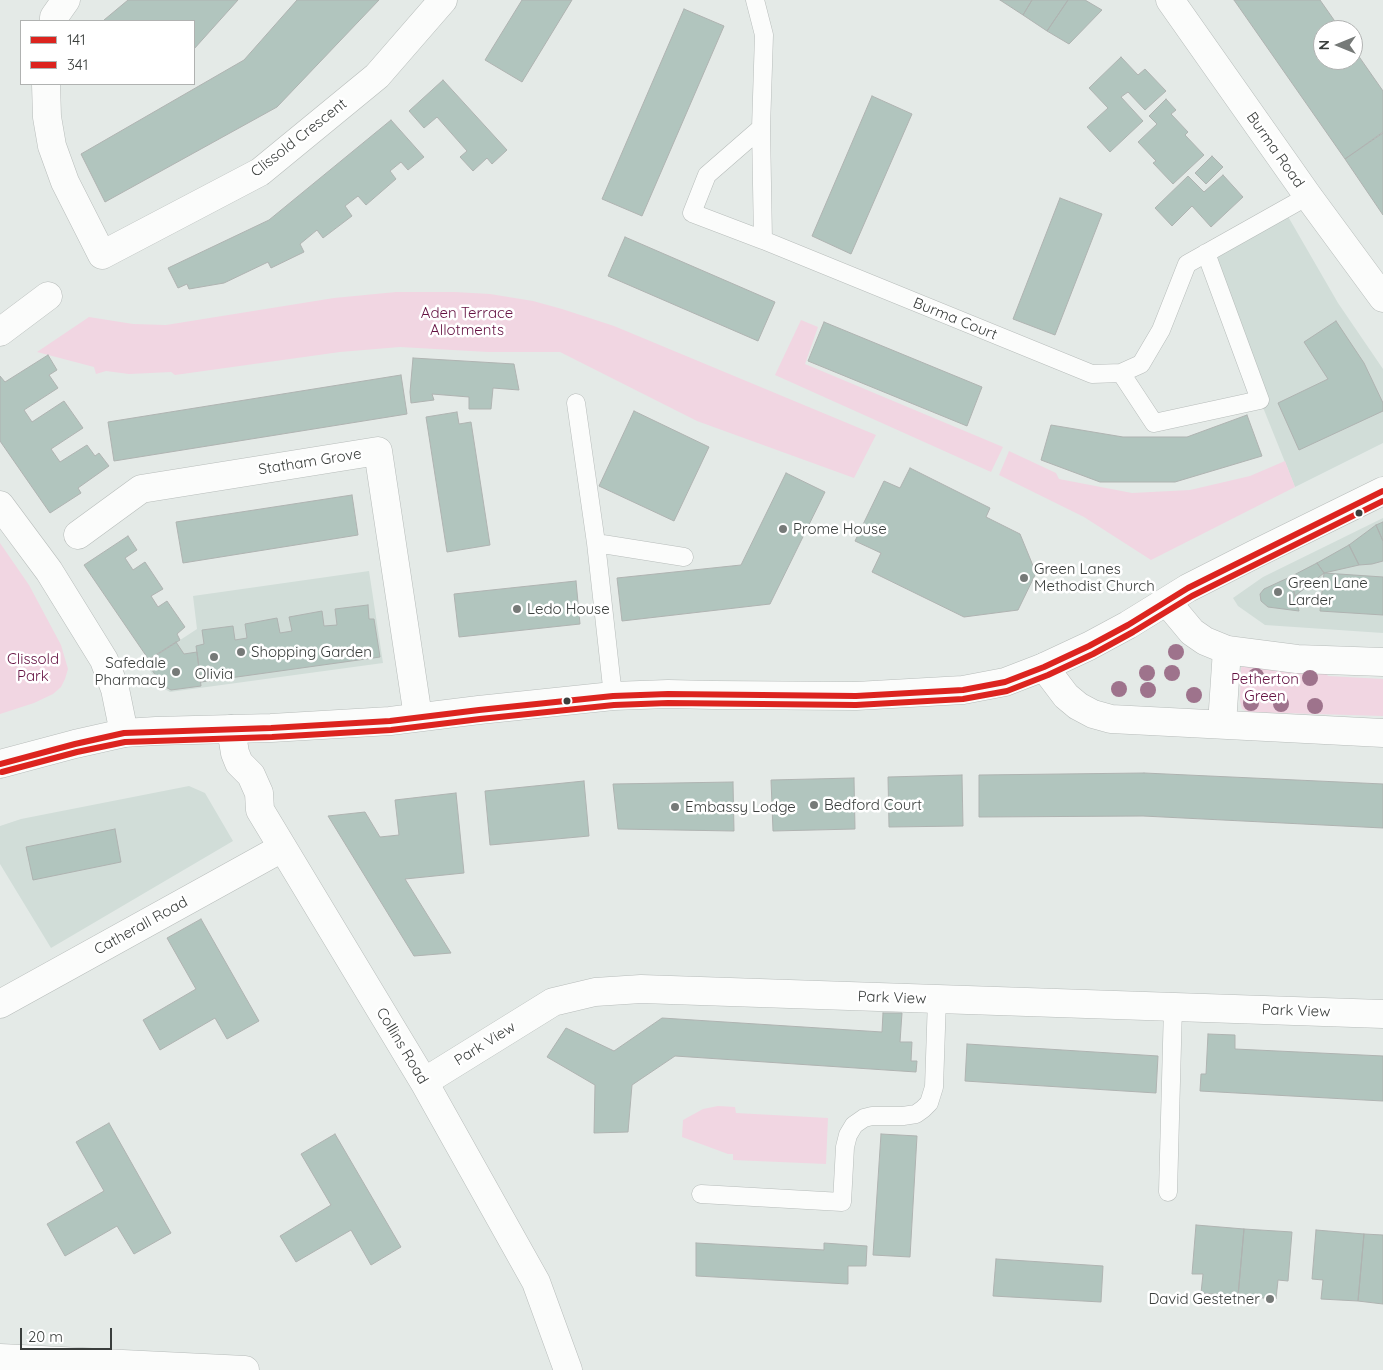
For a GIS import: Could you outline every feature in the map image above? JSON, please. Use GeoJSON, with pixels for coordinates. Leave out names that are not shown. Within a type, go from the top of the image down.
{"type":"FeatureCollection","features":[{"type":"Feature","properties":{"kind":"street"},"geometry":{"type":"LineString","coordinates":[[54,20],[54,17],[66,0]]}},
{"type":"Feature","properties":{"kind":"street","name":"Clissold Crescent"},"geometry":{"type":"LineString","coordinates":[[46,85],[47,116],[52,146],[65,182],[102,255],[260,172],[377,76],[443,0]]}},
{"type":"Feature","properties":{"kind":"street","name":"Burma Road"},"geometry":{"type":"LineString","coordinates":[[1170,0],[1308,196],[1383,298]]}},
{"type":"Feature","properties":{"kind":"street"},"geometry":{"type":"LineString","coordinates":[[0,332],[48,296]]}},
{"type":"Feature","properties":{"kind":"street","name":"Statham Grove"},"geometry":{"type":"LineString","coordinates":[[78,535],[141,489],[378,450],[418,717]]}},
{"type":"Feature","properties":{"kind":"street"},"geometry":{"type":"LineString","coordinates":[[0,764],[124,733],[353,724],[613,696],[668,694],[856,696],[963,690],[1005,682],[1044,667],[1089,646],[1188,588],[1383,491]]}},
{"type":"Feature","properties":{"kind":"street"},"geometry":{"type":"LineString","coordinates":[[0,505],[49,571],[104,660],[115,689],[124,733]]}},
{"type":"Feature","properties":{"kind":"street"},"geometry":{"type":"LineString","coordinates":[[1167,602],[1192,632],[1205,641],[1227,650],[1297,659],[1383,662]]}},
{"type":"Feature","properties":{"kind":"street"},"geometry":{"type":"LineString","coordinates":[[1222,724],[1227,650]]}},
{"type":"Feature","properties":{"kind":"street"},"geometry":{"type":"LineString","coordinates":[[1044,667],[1066,696],[1078,706],[1093,714],[1112,719],[1383,733]]}},
{"type":"Feature","properties":{"kind":"street","name":"Collins Road"},"geometry":{"type":"LineString","coordinates":[[231,729],[235,753],[239,763],[251,775],[260,793],[260,810],[424,1082],[536,1282],[568,1370]]}},
{"type":"Feature","properties":{"kind":"street","name":"Catherall Road"},"geometry":{"type":"LineString","coordinates":[[0,1004],[282,848]]}},
{"type":"Feature","properties":{"kind":"street","name":"Park View"},"geometry":{"type":"LineString","coordinates":[[424,1082],[552,1002],[595,992],[641,989],[1383,1014]]}},
{"type":"Feature","properties":{"kind":"street"},"geometry":{"type":"LineString","coordinates":[[0,1358],[245,1370]]}},
{"type":"Feature","properties":{"kind":"lane"},"geometry":{"type":"LineString","coordinates":[[755,0],[764,35],[761,128],[763,240]]}},
{"type":"Feature","properties":{"kind":"lane","name":"Burma Court"},"geometry":{"type":"LineString","coordinates":[[761,128],[707,175],[692,213],[1092,374],[1121,373],[1141,364],[1161,330],[1187,264],[1308,196]]}},
{"type":"Feature","properties":{"kind":"lane"},"geometry":{"type":"LineString","coordinates":[[1121,373],[1154,423],[1260,400],[1206,253]]}},
{"type":"Feature","properties":{"kind":"lane"},"geometry":{"type":"LineString","coordinates":[[576,403],[596,543],[613,696]]}},
{"type":"Feature","properties":{"kind":"lane"},"geometry":{"type":"LineString","coordinates":[[596,543],[684,558]]}},
{"type":"Feature","properties":{"kind":"lane"},"geometry":{"type":"LineString","coordinates":[[701,1194],[842,1202],[845,1147],[848,1135],[854,1124],[872,1116],[910,1116],[916,1114],[929,1103],[934,1087],[937,999]]}},
{"type":"Feature","properties":{"kind":"lane"},"geometry":{"type":"LineString","coordinates":[[1168,1192],[1173,1007]]}},
{"type":"Feature","properties":{"kind":"shaded area"},"geometry":{"type":"Polygon","coordinates":[[[1286,213],[1338,303],[1383,369],[1383,443],[1295,487],[1260,400],[1211,256],[1286,213]]]}},
{"type":"Feature","properties":{"kind":"shaded area"},"geometry":{"type":"Polygon","coordinates":[[[1383,518],[1383,633],[1265,625],[1238,606],[1233,598],[1263,577],[1383,518]]]}},
{"type":"Feature","properties":{"kind":"shaded area"},"geometry":{"type":"Polygon","coordinates":[[[369,571],[383,663],[170,692],[161,687],[145,663],[197,629],[193,596],[369,571]]]}},
{"type":"Feature","properties":{"kind":"shaded area"},"geometry":{"type":"Polygon","coordinates":[[[189,786],[205,793],[233,841],[51,948],[0,864],[0,826],[21,819],[189,786]]]}},
{"type":"Feature","properties":{"kind":"green space","name":"Aden Terrace Allotments"},"geometry":{"type":"Polygon","coordinates":[[[396,292],[490,294],[533,301],[562,309],[614,326],[876,435],[854,478],[697,421],[560,352],[488,352],[400,347],[340,352],[175,375],[171,372],[129,374],[106,371],[96,374],[94,367],[37,352],[89,317],[133,324],[166,325],[334,298],[396,292]]]}},
{"type":"Feature","properties":{"kind":"green space"},"geometry":{"type":"Polygon","coordinates":[[[801,320],[818,327],[805,364],[1003,447],[991,472],[775,375],[801,320]]]}},
{"type":"Feature","properties":{"kind":"green space"},"geometry":{"type":"Polygon","coordinates":[[[1009,451],[1056,473],[1059,479],[1132,493],[1190,490],[1250,476],[1285,461],[1295,487],[1151,560],[1084,517],[999,475],[1009,451]]]}},
{"type":"Feature","properties":{"kind":"green space","name":"Clissold Park"},"geometry":{"type":"Polygon","coordinates":[[[0,543],[29,585],[61,645],[68,669],[61,687],[53,694],[34,703],[0,714],[0,543]]]}},
{"type":"Feature","properties":{"kind":"green space","name":"Petherton Green"},"geometry":{"type":"Polygon","coordinates":[[[1245,663],[1323,668],[1328,676],[1383,679],[1383,716],[1248,712],[1242,709],[1240,701],[1241,668],[1245,663]]]}},
{"type":"Feature","properties":{"kind":"green space"},"geometry":{"type":"Polygon","coordinates":[[[718,1106],[735,1107],[736,1113],[828,1118],[826,1164],[733,1160],[733,1154],[728,1154],[682,1137],[683,1120],[703,1109],[718,1106]]]}},
{"type":"Feature","properties":{"kind":"building"},"geometry":{"type":"Polygon","coordinates":[[[128,0],[238,0],[195,48],[195,20],[104,20],[128,0]]]}},
{"type":"Feature","properties":{"kind":"building"},"geometry":{"type":"Polygon","coordinates":[[[297,0],[379,0],[277,107],[105,202],[81,154],[244,60],[297,0]]]}},
{"type":"Feature","properties":{"kind":"building"},"geometry":{"type":"Polygon","coordinates":[[[522,0],[572,0],[522,82],[485,60],[522,0]]]}},
{"type":"Feature","properties":{"kind":"building"},"geometry":{"type":"Polygon","coordinates":[[[1000,0],[1032,0],[1023,15],[1000,0]]]}},
{"type":"Feature","properties":{"kind":"building"},"geometry":{"type":"Polygon","coordinates":[[[1032,0],[1068,0],[1047,31],[1023,15],[1032,0]]]}},
{"type":"Feature","properties":{"kind":"building"},"geometry":{"type":"Polygon","coordinates":[[[1068,0],[1085,0],[1102,10],[1069,44],[1047,31],[1068,0]]]}},
{"type":"Feature","properties":{"kind":"building"},"geometry":{"type":"Polygon","coordinates":[[[1234,0],[1320,0],[1334,20],[1313,20],[1313,70],[1363,70],[1363,62],[1383,91],[1383,132],[1345,159],[1234,0]]]}},
{"type":"Feature","properties":{"kind":"building"},"geometry":{"type":"Polygon","coordinates":[[[684,9],[724,26],[642,216],[602,199],[684,9]]]}},
{"type":"Feature","properties":{"kind":"building"},"geometry":{"type":"Polygon","coordinates":[[[1121,57],[1138,75],[1145,69],[1166,91],[1145,110],[1128,92],[1121,97],[1143,121],[1110,152],[1087,127],[1108,108],[1089,88],[1121,57]]]}},
{"type":"Feature","properties":{"kind":"building"},"geometry":{"type":"Polygon","coordinates":[[[443,80],[507,150],[492,164],[487,158],[473,171],[460,157],[467,151],[437,117],[424,128],[409,111],[443,80]]]}},
{"type":"Feature","properties":{"kind":"building"},"geometry":{"type":"Polygon","coordinates":[[[872,96],[912,114],[851,254],[812,236],[872,96]]]}},
{"type":"Feature","properties":{"kind":"building"},"geometry":{"type":"Polygon","coordinates":[[[1166,99],[1176,110],[1171,114],[1188,132],[1185,135],[1204,155],[1173,184],[1153,163],[1156,161],[1138,142],[1157,124],[1149,116],[1166,99]]]}},
{"type":"Feature","properties":{"kind":"building"},"geometry":{"type":"Polygon","coordinates":[[[391,120],[424,157],[408,170],[401,162],[390,171],[396,179],[366,205],[358,196],[345,206],[352,216],[323,238],[317,230],[300,244],[304,252],[271,268],[268,262],[224,283],[189,289],[187,284],[178,288],[168,268],[269,220],[391,120]]]}},
{"type":"Feature","properties":{"kind":"building"},"geometry":{"type":"Polygon","coordinates":[[[1383,133],[1383,215],[1345,159],[1383,133]]]}},
{"type":"Feature","properties":{"kind":"building"},"geometry":{"type":"Polygon","coordinates":[[[1212,156],[1223,167],[1206,184],[1195,173],[1212,156]]]}},
{"type":"Feature","properties":{"kind":"building"},"geometry":{"type":"Polygon","coordinates":[[[1223,175],[1243,197],[1211,227],[1192,206],[1172,226],[1155,208],[1188,176],[1204,192],[1223,175]]]}},
{"type":"Feature","properties":{"kind":"building"},"geometry":{"type":"Polygon","coordinates":[[[1060,198],[1102,214],[1055,335],[1013,319],[1060,198]]]}},
{"type":"Feature","properties":{"kind":"building"},"geometry":{"type":"Polygon","coordinates":[[[625,237],[775,302],[758,341],[608,276],[625,237]]]}},
{"type":"Feature","properties":{"kind":"building"},"geometry":{"type":"Polygon","coordinates":[[[1336,321],[1364,363],[1383,403],[1383,411],[1299,450],[1278,403],[1328,379],[1304,342],[1336,321]]]}},
{"type":"Feature","properties":{"kind":"building"},"geometry":{"type":"Polygon","coordinates":[[[824,322],[982,387],[967,426],[808,361],[824,322]]]}},
{"type":"Feature","properties":{"kind":"building"},"geometry":{"type":"Polygon","coordinates":[[[48,355],[57,370],[49,375],[58,388],[24,410],[32,422],[64,401],[83,428],[51,449],[60,462],[87,445],[95,456],[99,453],[109,466],[78,488],[81,493],[50,513],[0,441],[0,376],[5,382],[48,355]]]}},
{"type":"Feature","properties":{"kind":"building"},"geometry":{"type":"Polygon","coordinates":[[[413,358],[514,364],[519,390],[493,388],[491,409],[469,409],[469,397],[432,394],[434,400],[411,403],[413,358]]]}},
{"type":"Feature","properties":{"kind":"building"},"geometry":{"type":"Polygon","coordinates":[[[401,375],[407,414],[114,461],[108,422],[401,375]]]}},
{"type":"Feature","properties":{"kind":"building"},"geometry":{"type":"Polygon","coordinates":[[[634,411],[709,447],[674,521],[599,486],[634,411]]]}},
{"type":"Feature","properties":{"kind":"building"},"geometry":{"type":"Polygon","coordinates":[[[457,412],[459,424],[471,422],[490,545],[447,552],[426,417],[457,412]]]}},
{"type":"Feature","properties":{"kind":"building"},"geometry":{"type":"Polygon","coordinates":[[[1247,415],[1262,456],[1175,482],[1100,482],[1041,460],[1051,425],[1123,437],[1187,437],[1247,415]]]}},
{"type":"Feature","properties":{"kind":"building"},"geometry":{"type":"Polygon","coordinates":[[[910,468],[990,508],[986,517],[1020,534],[1036,573],[1018,610],[964,617],[872,572],[881,553],[855,541],[884,481],[900,488],[910,468]]]}},
{"type":"Feature","properties":{"kind":"building","name":"Prome House"},"geometry":{"type":"Polygon","coordinates":[[[786,473],[825,492],[770,604],[622,621],[617,578],[741,565],[786,473]]]}},
{"type":"Feature","properties":{"kind":"building"},"geometry":{"type":"Polygon","coordinates":[[[352,495],[358,535],[183,563],[176,522],[352,495]]]}},
{"type":"Feature","properties":{"kind":"building"},"geometry":{"type":"Polygon","coordinates":[[[1383,522],[1383,541],[1376,525],[1383,522]]]}},
{"type":"Feature","properties":{"kind":"building"},"geometry":{"type":"Polygon","coordinates":[[[1376,525],[1383,541],[1383,561],[1359,565],[1349,545],[1376,525]]]}},
{"type":"Feature","properties":{"kind":"building"},"geometry":{"type":"Polygon","coordinates":[[[128,536],[137,550],[125,558],[133,570],[145,562],[163,589],[151,596],[158,607],[167,601],[185,627],[177,634],[180,640],[149,660],[84,565],[128,536]]]}},
{"type":"Feature","properties":{"kind":"building"},"geometry":{"type":"Polygon","coordinates":[[[1349,545],[1359,565],[1324,573],[1317,563],[1349,545]]]}},
{"type":"Feature","properties":{"kind":"building"},"geometry":{"type":"Polygon","coordinates":[[[1317,563],[1324,573],[1295,596],[1290,577],[1317,563]]]}},
{"type":"Feature","properties":{"kind":"building"},"geometry":{"type":"Polygon","coordinates":[[[1324,573],[1383,577],[1383,615],[1320,611],[1324,573]]]}},
{"type":"Feature","properties":{"kind":"building","name":"Green Lane Larder"},"geometry":{"type":"Polygon","coordinates":[[[1290,577],[1299,611],[1268,607],[1261,601],[1260,594],[1264,589],[1290,577]]]}},
{"type":"Feature","properties":{"kind":"building","name":"Ledo House"},"geometry":{"type":"Polygon","coordinates":[[[576,581],[580,624],[459,637],[454,594],[576,581]]]}},
{"type":"Feature","properties":{"kind":"building"},"geometry":{"type":"Polygon","coordinates":[[[368,605],[369,619],[374,619],[380,657],[201,682],[196,646],[204,644],[202,630],[233,626],[235,640],[247,638],[245,624],[277,618],[280,633],[292,631],[289,617],[322,611],[324,626],[337,625],[335,609],[368,605]]]}},
{"type":"Feature","properties":{"kind":"building","name":"Safedale Pharmacy"},"geometry":{"type":"Polygon","coordinates":[[[176,642],[184,654],[197,652],[201,686],[171,690],[162,685],[146,661],[176,642]]]}},
{"type":"Feature","properties":{"kind":"building"},"geometry":{"type":"Polygon","coordinates":[[[1144,773],[1383,784],[1383,828],[1143,816],[979,817],[979,775],[1144,773]]]}},
{"type":"Feature","properties":{"kind":"building"},"geometry":{"type":"Polygon","coordinates":[[[962,775],[963,826],[889,827],[888,777],[962,775]]]}},
{"type":"Feature","properties":{"kind":"building","name":"Bedford Court"},"geometry":{"type":"Polygon","coordinates":[[[854,778],[855,829],[773,831],[771,780],[854,778]]]}},
{"type":"Feature","properties":{"kind":"building"},"geometry":{"type":"Polygon","coordinates":[[[584,781],[589,836],[490,845],[485,791],[584,781]]]}},
{"type":"Feature","properties":{"kind":"building","name":"Embassy Lodge"},"geometry":{"type":"Polygon","coordinates":[[[733,782],[734,831],[618,829],[613,784],[733,782]]]}},
{"type":"Feature","properties":{"kind":"building"},"geometry":{"type":"Polygon","coordinates":[[[456,793],[464,873],[405,879],[451,953],[414,956],[328,816],[365,812],[380,837],[399,835],[395,800],[456,793]]]}},
{"type":"Feature","properties":{"kind":"building"},"geometry":{"type":"Polygon","coordinates":[[[115,829],[121,862],[33,880],[26,847],[115,829]]]}},
{"type":"Feature","properties":{"kind":"building"},"geometry":{"type":"Polygon","coordinates":[[[201,919],[259,1021],[227,1039],[215,1018],[160,1050],[143,1020],[196,989],[167,938],[201,919]]]}},
{"type":"Feature","properties":{"kind":"building"},"geometry":{"type":"Polygon","coordinates":[[[883,1013],[902,1013],[900,1042],[912,1042],[911,1061],[917,1061],[916,1072],[675,1056],[632,1085],[628,1132],[594,1133],[595,1085],[547,1057],[566,1028],[614,1051],[662,1018],[882,1032],[883,1013]]]}},
{"type":"Feature","properties":{"kind":"building"},"geometry":{"type":"Polygon","coordinates":[[[1208,1034],[1235,1035],[1235,1049],[1383,1056],[1383,1101],[1200,1091],[1201,1074],[1206,1074],[1208,1034]]]}},
{"type":"Feature","properties":{"kind":"building"},"geometry":{"type":"Polygon","coordinates":[[[967,1044],[1158,1056],[1156,1093],[965,1081],[967,1044]]]}},
{"type":"Feature","properties":{"kind":"building"},"geometry":{"type":"Polygon","coordinates":[[[109,1123],[171,1233],[134,1254],[117,1226],[65,1256],[47,1224],[104,1191],[76,1142],[109,1123]]]}},
{"type":"Feature","properties":{"kind":"building"},"geometry":{"type":"Polygon","coordinates":[[[335,1134],[401,1247],[371,1265],[351,1230],[296,1262],[280,1236],[331,1205],[301,1154],[335,1134]]]}},
{"type":"Feature","properties":{"kind":"building"},"geometry":{"type":"Polygon","coordinates":[[[881,1134],[917,1136],[910,1257],[873,1255],[881,1134]]]}},
{"type":"Feature","properties":{"kind":"building"},"geometry":{"type":"Polygon","coordinates":[[[1196,1225],[1244,1229],[1238,1296],[1201,1293],[1203,1274],[1192,1274],[1196,1225]]]}},
{"type":"Feature","properties":{"kind":"building"},"geometry":{"type":"Polygon","coordinates":[[[1244,1229],[1292,1232],[1288,1281],[1278,1280],[1276,1299],[1238,1296],[1244,1229]]]}},
{"type":"Feature","properties":{"kind":"building"},"geometry":{"type":"Polygon","coordinates":[[[1316,1230],[1364,1234],[1358,1301],[1321,1299],[1323,1280],[1312,1279],[1316,1230]]]}},
{"type":"Feature","properties":{"kind":"building"},"geometry":{"type":"Polygon","coordinates":[[[1364,1234],[1383,1235],[1383,1304],[1358,1301],[1364,1234]]]}},
{"type":"Feature","properties":{"kind":"building"},"geometry":{"type":"Polygon","coordinates":[[[696,1243],[824,1250],[824,1243],[867,1246],[866,1266],[848,1266],[848,1284],[696,1276],[696,1243]]]}},
{"type":"Feature","properties":{"kind":"building"},"geometry":{"type":"Polygon","coordinates":[[[996,1259],[1103,1266],[1101,1302],[993,1296],[996,1259]]]}},
{"type":"Feature","properties":{"kind":"transit line","name":"141"},"geometry":{"type":"LineString","coordinates":[[0,764],[124,733],[271,728],[390,721],[613,696],[668,694],[856,696],[963,690],[1005,682],[1044,667],[1089,646],[1128,625],[1188,588],[1383,491]]}},
{"type":"Feature","properties":{"kind":"transit line","name":"341"},"geometry":{"type":"LineString","coordinates":[[2,772],[77,752],[125,742],[272,737],[391,730],[614,705],[668,703],[856,705],[963,699],[1007,691],[1048,675],[1093,654],[1192,596],[1383,501]]}},
{"type":"Feature","properties":{"kind":"place","name":"Prome House"},"geometry":{"type":"Point","coordinates":[783,529]}},
{"type":"Feature","properties":{"kind":"place","name":"Green Lanes Methodist Church"},"geometry":{"type":"Point","coordinates":[1024,578]}},
{"type":"Feature","properties":{"kind":"place","name":"Green Lane Larder"},"geometry":{"type":"Point","coordinates":[1278,592]}},
{"type":"Feature","properties":{"kind":"place","name":"Ledo House"},"geometry":{"type":"Point","coordinates":[517,609]}},
{"type":"Feature","properties":{"kind":"place","name":"Shopping Garden"},"geometry":{"type":"Point","coordinates":[241,652]}},
{"type":"Feature","properties":{"kind":"place","name":"Olivia"},"geometry":{"type":"Point","coordinates":[214,657]}},
{"type":"Feature","properties":{"kind":"place","name":"Safedale Pharmacy"},"geometry":{"type":"Point","coordinates":[176,672]}},
{"type":"Feature","properties":{"kind":"place","name":"Bedford Court"},"geometry":{"type":"Point","coordinates":[814,805]}},
{"type":"Feature","properties":{"kind":"place","name":"Embassy Lodge"},"geometry":{"type":"Point","coordinates":[675,807]}},
{"type":"Feature","properties":{"kind":"place","name":"David Gestetner"},"geometry":{"type":"Point","coordinates":[1270,1299]}}]}
